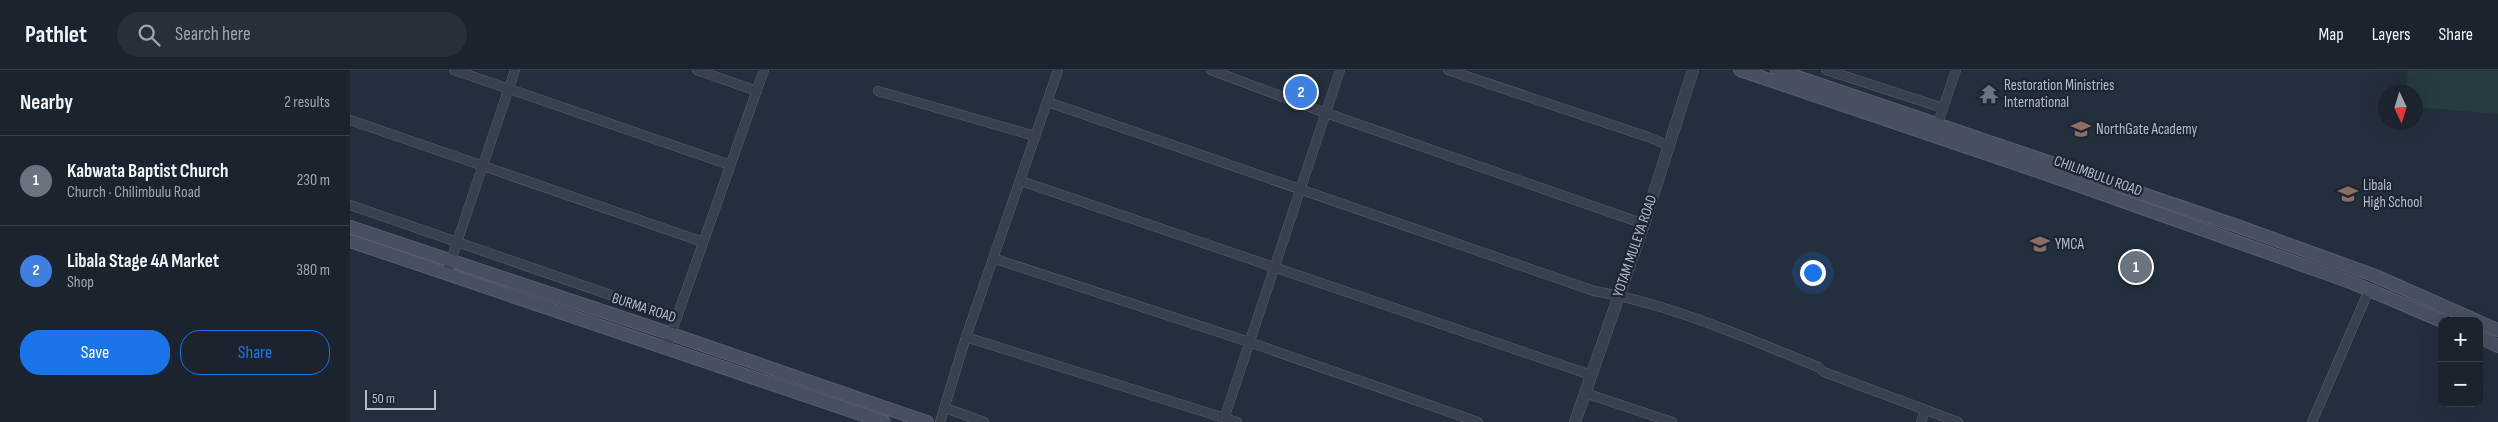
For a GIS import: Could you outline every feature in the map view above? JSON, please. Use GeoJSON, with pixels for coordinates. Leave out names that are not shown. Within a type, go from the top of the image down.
{"type":"FeatureCollection","features":[{"type":"Feature","properties":{"kind":"main road","name":"CHILIMBULU ROAD"},"geometry":{"type":"LineString","coordinates":[[1740,70],[1826,93],[1936,131],[2249,230],[2373,275],[2469,317]]}},
{"type":"Feature","properties":{"kind":"main road","name":"CHILIMBULU ROAD"},"geometry":{"type":"LineString","coordinates":[[1777,70],[1826,93]]}},
{"type":"Feature","properties":{"kind":"main road","name":"CHILIMBULU ROAD"},"geometry":{"type":"LineString","coordinates":[[1936,131],[2369,290],[2438,319]]}},
{"type":"Feature","properties":{"kind":"main road","name":"BURMA ROAD"},"geometry":{"type":"LineString","coordinates":[[350,227],[927,422]]}},
{"type":"Feature","properties":{"kind":"main road","name":"BURMA ROAD"},"geometry":{"type":"LineString","coordinates":[[350,241],[447,272],[884,422]]}},
{"type":"Feature","properties":{"kind":"main road","name":"CHILIMBULU ROAD"},"geometry":{"type":"LineString","coordinates":[[2483,323],[2498,330]]}},
{"type":"Feature","properties":{"kind":"main road"},"geometry":{"type":"LineString","coordinates":[[2483,340],[2498,346]]}},
{"type":"Feature","properties":{"kind":"street"},"geometry":{"type":"LineString","coordinates":[[454,70],[730,165]]}},
{"type":"Feature","properties":{"kind":"street"},"geometry":{"type":"LineString","coordinates":[[447,272],[515,70]]}},
{"type":"Feature","properties":{"kind":"street"},"geometry":{"type":"LineString","coordinates":[[697,70],[757,91]]}},
{"type":"Feature","properties":{"kind":"street"},"geometry":{"type":"LineString","coordinates":[[666,348],[764,70]]}},
{"type":"Feature","properties":{"kind":"street"},"geometry":{"type":"LineString","coordinates":[[940,422],[966,336],[995,259],[1058,70]]}},
{"type":"Feature","properties":{"kind":"street"},"geometry":{"type":"LineString","coordinates":[[1211,70],[1326,113],[1644,224]]}},
{"type":"Feature","properties":{"kind":"street"},"geometry":{"type":"LineString","coordinates":[[1224,420],[1340,70]]}},
{"type":"Feature","properties":{"kind":"street"},"geometry":{"type":"LineString","coordinates":[[1448,70],[1648,137],[1669,146]]}},
{"type":"Feature","properties":{"kind":"street","name":"YOTAM MULEYA ROAD"},"geometry":{"type":"LineString","coordinates":[[1575,422],[1644,224],[1693,70]]}},
{"type":"Feature","properties":{"kind":"street"},"geometry":{"type":"LineString","coordinates":[[1936,131],[1956,70]]}},
{"type":"Feature","properties":{"kind":"street"},"geometry":{"type":"LineString","coordinates":[[1826,93],[1832,71],[1943,108]]}},
{"type":"Feature","properties":{"kind":"street"},"geometry":{"type":"LineString","coordinates":[[878,91],[1035,136]]}},
{"type":"Feature","properties":{"kind":"street"},"geometry":{"type":"LineString","coordinates":[[1048,102],[1594,291],[1619,294],[1755,341],[1818,367],[1824,372],[1958,422]]}},
{"type":"Feature","properties":{"kind":"street"},"geometry":{"type":"LineString","coordinates":[[350,120],[703,242]]}},
{"type":"Feature","properties":{"kind":"street"},"geometry":{"type":"LineString","coordinates":[[1021,181],[1591,376]]}},
{"type":"Feature","properties":{"kind":"street"},"geometry":{"type":"LineString","coordinates":[[350,205],[677,318]]}},
{"type":"Feature","properties":{"kind":"street"},"geometry":{"type":"LineString","coordinates":[[995,259],[1249,342],[1478,422]]}},
{"type":"Feature","properties":{"kind":"street"},"geometry":{"type":"LineString","coordinates":[[2312,422],[2369,290]]}},
{"type":"Feature","properties":{"kind":"street"},"geometry":{"type":"LineString","coordinates":[[966,336],[1224,420],[1237,422]]}},
{"type":"Feature","properties":{"kind":"street"},"geometry":{"type":"LineString","coordinates":[[1585,393],[1672,422]]}},
{"type":"Feature","properties":{"kind":"street"},"geometry":{"type":"LineString","coordinates":[[945,408],[984,422]]}},
{"type":"Feature","properties":{"kind":"street"},"geometry":{"type":"LineString","coordinates":[[1921,422],[1925,411]]}},
{"type":"Feature","properties":{"kind":"green space"},"geometry":{"type":"Polygon","coordinates":[[[2408,70],[2498,70],[2498,114],[2423,108],[2423,85],[2407,85],[2408,70]]]}},
{"type":"Feature","properties":{"kind":"place","name":"Libala Stage 4A Market"},"geometry":{"type":"Point","coordinates":[1301,92]}},
{"type":"Feature","properties":{"kind":"place","name":"Restoration Ministries International"},"geometry":{"type":"Point","coordinates":[1989,94]}},
{"type":"Feature","properties":{"kind":"place","name":"NorthGate Academy"},"geometry":{"type":"Point","coordinates":[2081,129]}},
{"type":"Feature","properties":{"kind":"place","name":"Libala High School"},"geometry":{"type":"Point","coordinates":[2348,194]}},
{"type":"Feature","properties":{"kind":"place","name":"YMCA"},"geometry":{"type":"Point","coordinates":[2040,244]}},
{"type":"Feature","properties":{"kind":"place","name":"Kabwata Baptist Church"},"geometry":{"type":"Point","coordinates":[2136,267]}}]}
